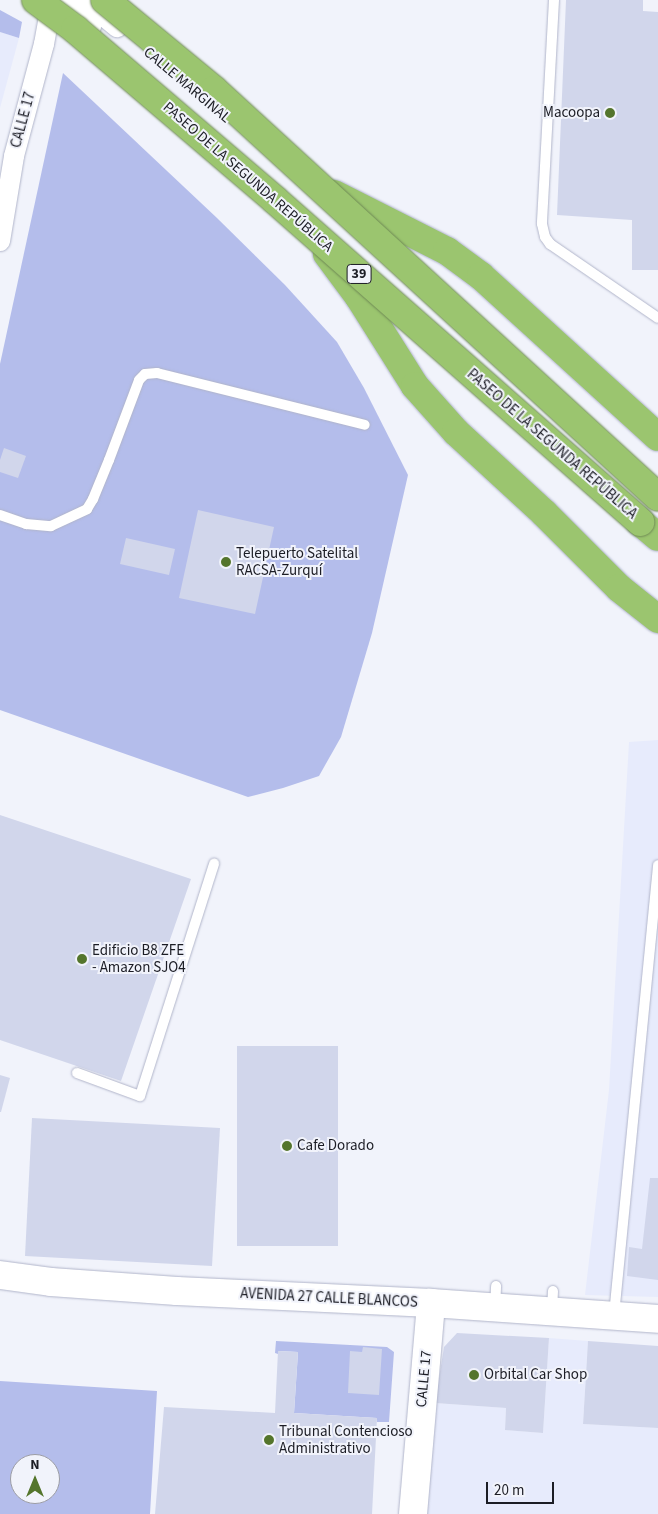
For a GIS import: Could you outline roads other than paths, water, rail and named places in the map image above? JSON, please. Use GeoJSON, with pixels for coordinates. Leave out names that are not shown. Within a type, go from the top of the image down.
{"type":"FeatureCollection","features":[{"type":"Feature","properties":{"kind":"highway","name":"PASEO DE LA SEGUNDA REPÚBLICA"},"geometry":{"type":"LineString","coordinates":[[36,0],[75,29],[276,200],[649,530]]}},
{"type":"Feature","properties":{"kind":"highway","name":"PASEO DE LA SEGUNDA REPÚBLICA"},"geometry":{"type":"LineString","coordinates":[[105,0],[214,90],[658,497]]}},
{"type":"Feature","properties":{"kind":"highway"},"geometry":{"type":"LineString","coordinates":[[283,178],[447,251],[481,276],[658,437]]}},
{"type":"Feature","properties":{"kind":"highway"},"geometry":{"type":"LineString","coordinates":[[283,178],[415,386],[456,432],[544,513],[619,588],[658,619]]}},
{"type":"Feature","properties":{"kind":"highway"},"geometry":{"type":"LineString","coordinates":[[544,513],[658,594]]}},
{"type":"Feature","properties":{"kind":"main road","name":"AVENIDA 27 CALLE BLANCOS"},"geometry":{"type":"LineString","coordinates":[[0,1275],[50,1282],[148,1289],[431,1304],[495,1297],[553,1302],[614,1316],[658,1319]]}},
{"type":"Feature","properties":{"kind":"main road","name":"CALLE 17"},"geometry":{"type":"LineString","coordinates":[[413,1514],[431,1304]]}},
{"type":"Feature","properties":{"kind":"street","name":"CALLE 17"},"geometry":{"type":"LineString","coordinates":[[0,241],[14,156],[44,44],[52,0]]}},
{"type":"Feature","properties":{"kind":"street","name":"CALLE MARGINAL"},"geometry":{"type":"LineString","coordinates":[[60,0],[283,178]]}},
{"type":"Feature","properties":{"kind":"street","name":"CALLE MARGINAL"},"geometry":{"type":"LineString","coordinates":[[84,0],[283,178]]}},
{"type":"Feature","properties":{"kind":"lane"},"geometry":{"type":"LineString","coordinates":[[554,0],[542,224],[545,237],[550,244],[658,318]]}},
{"type":"Feature","properties":{"kind":"lane"},"geometry":{"type":"LineString","coordinates":[[0,515],[26,524],[51,526],[87,509],[106,468],[139,380],[145,374],[157,373],[364,425]]}},
{"type":"Feature","properties":{"kind":"lane"},"geometry":{"type":"LineString","coordinates":[[77,1073],[140,1096],[214,864]]}},
{"type":"Feature","properties":{"kind":"lane"},"geometry":{"type":"LineString","coordinates":[[614,1316],[655,935],[658,865]]}},
{"type":"Feature","properties":{"kind":"place","name":"Macoopa"},"geometry":{"type":"Point","coordinates":[610,113]}},
{"type":"Feature","properties":{"kind":"place","name":"Telepuerto Satelital RACSA-Zurquí"},"geometry":{"type":"Point","coordinates":[226,562]}},
{"type":"Feature","properties":{"kind":"place","name":"Edificio B8 ZFE - Amazon SJO4"},"geometry":{"type":"Point","coordinates":[82,959]}},
{"type":"Feature","properties":{"kind":"place","name":"Cafe Dorado"},"geometry":{"type":"Point","coordinates":[287,1146]}},
{"type":"Feature","properties":{"kind":"place","name":"Orbital Car Shop"},"geometry":{"type":"Point","coordinates":[474,1375]}},
{"type":"Feature","properties":{"kind":"place","name":"Tribunal Contencioso Administrativo"},"geometry":{"type":"Point","coordinates":[269,1440]}}]}
